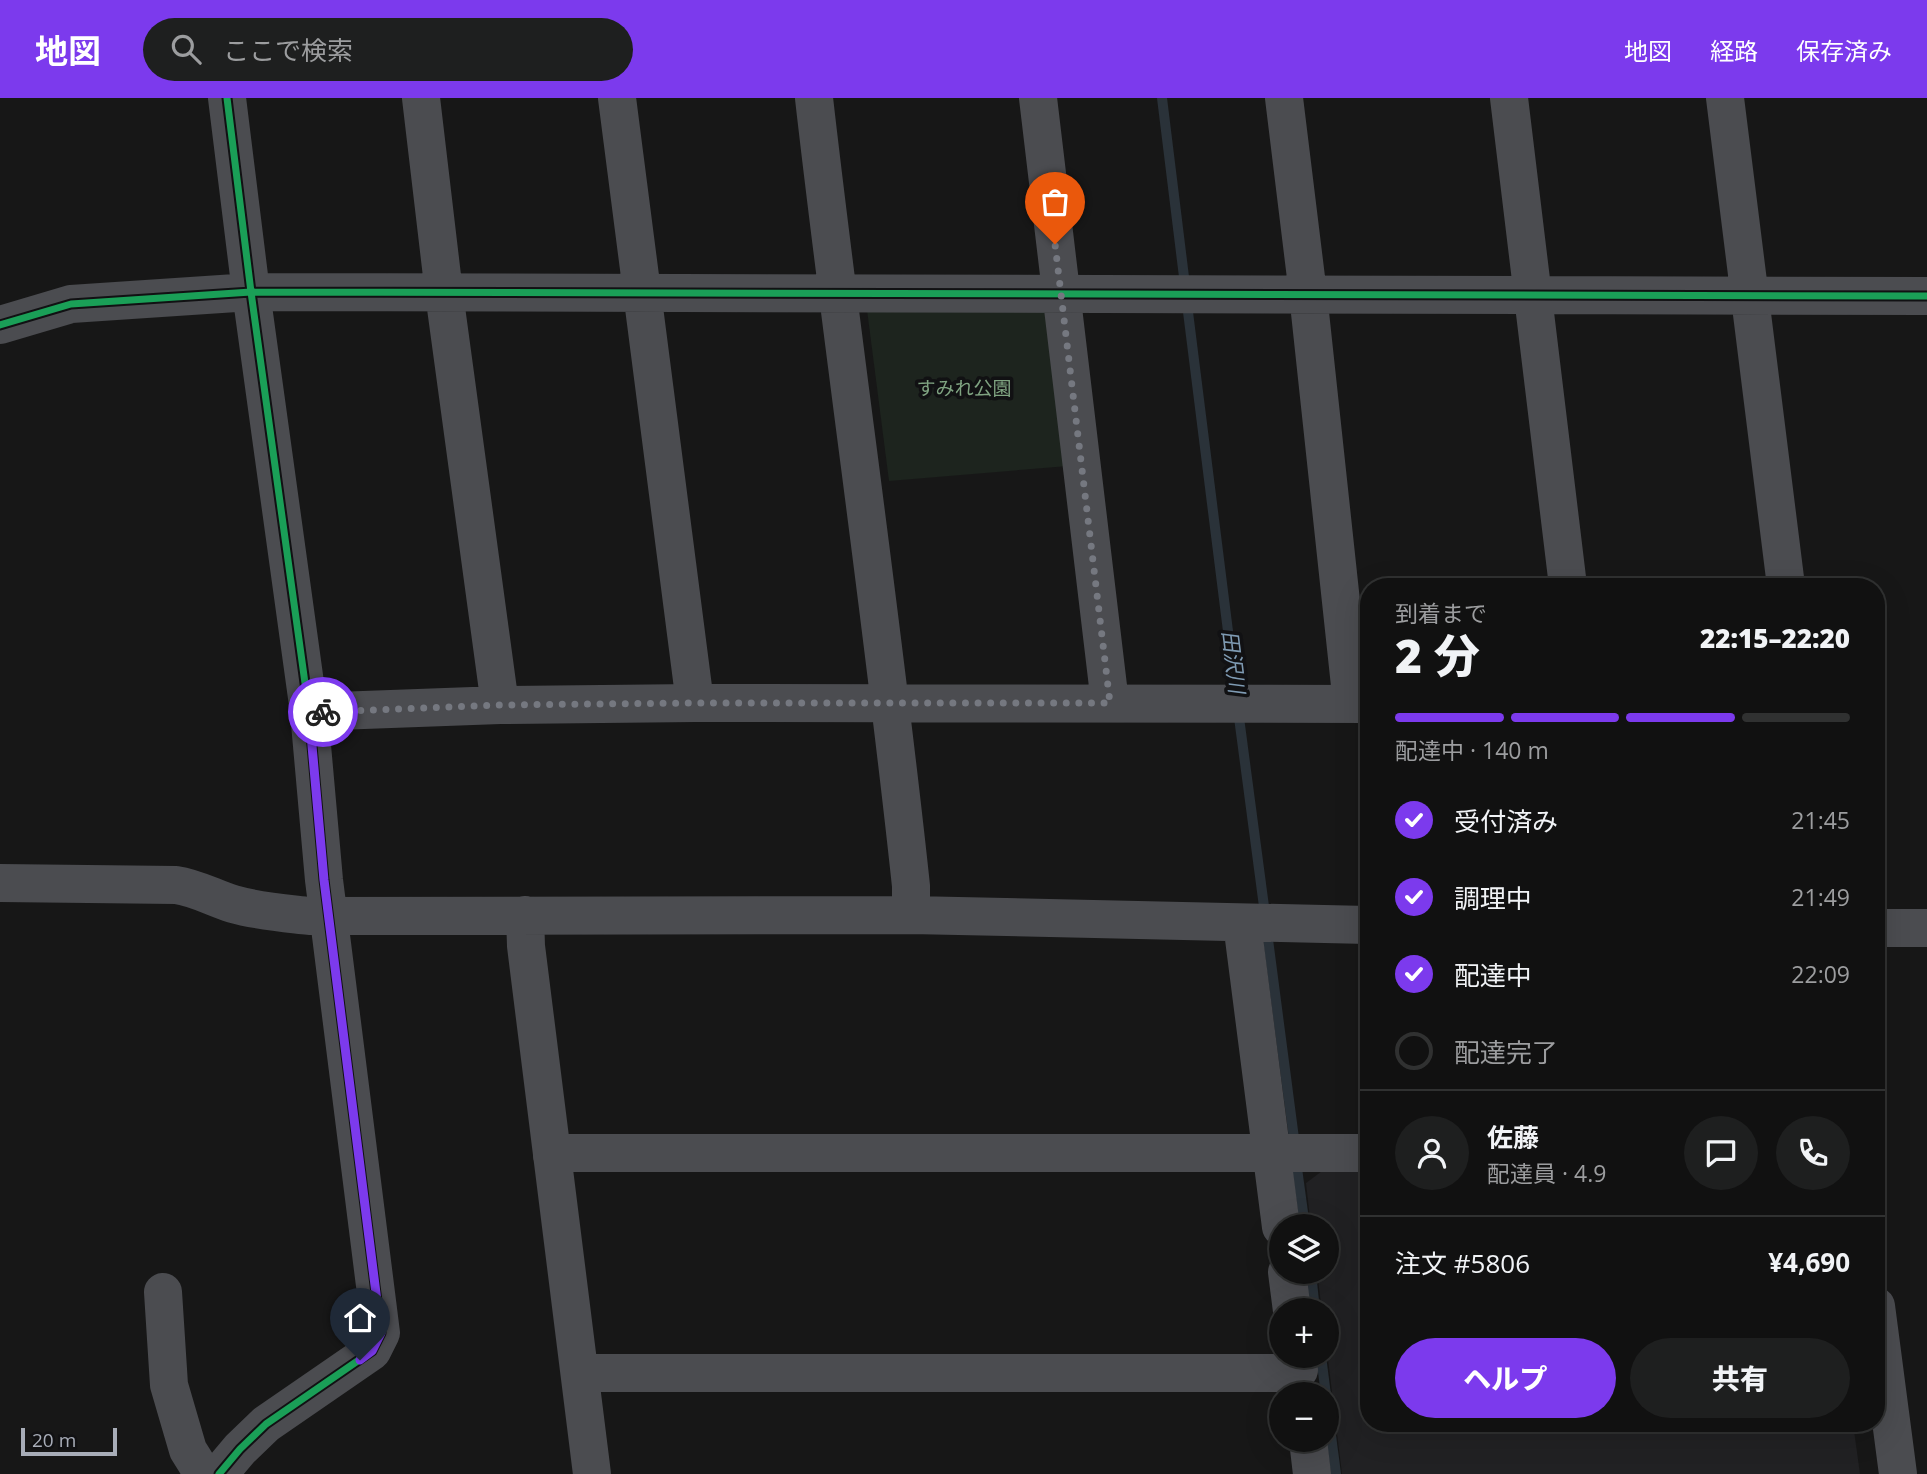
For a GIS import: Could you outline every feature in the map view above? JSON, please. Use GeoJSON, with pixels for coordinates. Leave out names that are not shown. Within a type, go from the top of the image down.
{"type":"FeatureCollection","features":[{"type":"Feature","properties":{"kind":"street"},"geometry":{"type":"LineString","coordinates":[[219,1474],[240,1448],[266,1424],[372,1351],[381,1333],[328,916],[309,712],[227,98]]}},
{"type":"Feature","properties":{"kind":"street"},"geometry":{"type":"LineString","coordinates":[[421,98],[444,293],[500,705]]}},
{"type":"Feature","properties":{"kind":"street"},"geometry":{"type":"LineString","coordinates":[[617,98],[695,703]]}},
{"type":"Feature","properties":{"kind":"street"},"geometry":{"type":"LineString","coordinates":[[814,98],[836,293],[892,702],[911,886],[911,915]]}},
{"type":"Feature","properties":{"kind":"street"},"geometry":{"type":"LineString","coordinates":[[1038,98],[1110,703]]}},
{"type":"Feature","properties":{"kind":"street"},"geometry":{"type":"LineString","coordinates":[[309,712],[500,705],[695,703],[1360,704],[1284,98]]}},
{"type":"Feature","properties":{"kind":"street"},"geometry":{"type":"LineString","coordinates":[[1509,98],[1567,578]]}},
{"type":"Feature","properties":{"kind":"street"},"geometry":{"type":"LineString","coordinates":[[1725,98],[1785,578]]}},
{"type":"Feature","properties":{"kind":"street"},"geometry":{"type":"LineString","coordinates":[[0,326],[71,304],[251,292],[1927,296]]}},
{"type":"Feature","properties":{"kind":"street"},"geometry":{"type":"LineString","coordinates":[[0,883],[176,885],[190,887],[233,904],[257,910],[328,916],[911,915],[1360,925]]}},
{"type":"Feature","properties":{"kind":"street"},"geometry":{"type":"LineString","coordinates":[[525,915],[526,946],[592,1474]]}},
{"type":"Feature","properties":{"kind":"street"},"geometry":{"type":"LineString","coordinates":[[1242,923],[1279,1214]]}},
{"type":"Feature","properties":{"kind":"street"},"geometry":{"type":"LineString","coordinates":[[1885,928],[1927,928]]}},
{"type":"Feature","properties":{"kind":"street"},"geometry":{"type":"LineString","coordinates":[[552,1156],[568,1153],[1360,1153]]}},
{"type":"Feature","properties":{"kind":"street"},"geometry":{"type":"LineString","coordinates":[[163,1292],[169,1385],[188,1450],[202,1474]]}},
{"type":"Feature","properties":{"kind":"street"},"geometry":{"type":"LineString","coordinates":[[580,1375],[1300,1374]]}},
{"type":"Feature","properties":{"kind":"street"},"geometry":{"type":"LineString","coordinates":[[1885,1375],[1898,1474]]}},
{"type":"Feature","properties":{"kind":"street"},"geometry":{"type":"LineString","coordinates":[[1309,1452],[1312,1474]]}},
{"type":"Feature","properties":{"kind":"shaded area"},"geometry":{"type":"Polygon","coordinates":[[[1326,1168],[1360,1168],[1360,1432],[1854,1432],[1860,1474],[1342,1474],[1339,1449],[1339,1382],[1331,1382],[1329,1368],[1339,1368],[1339,1298],[1320,1298],[1319,1284],[1339,1284],[1339,1214],[1310,1214],[1306,1183],[1326,1168]]]}},
{"type":"Feature","properties":{"kind":"green space","name":"すみれ公園"},"geometry":{"type":"Polygon","coordinates":[[[866,302],[1053,303],[1068,466],[889,481],[866,302]]]}},
{"type":"Feature","properties":{"kind":"waterway","name":"田沢川"},"geometry":{"type":"LineString","coordinates":[[1162,98],[1185,285]]}},
{"type":"Feature","properties":{"kind":"waterway","name":"田沢川"},"geometry":{"type":"LineString","coordinates":[[1187,304],[1236,695]]}},
{"type":"Feature","properties":{"kind":"waterway","name":"田沢川"},"geometry":{"type":"LineString","coordinates":[[1238,710],[1265,914]]}},
{"type":"Feature","properties":{"kind":"waterway","name":"田沢川"},"geometry":{"type":"LineString","coordinates":[[1267,932],[1295,1146]]}},
{"type":"Feature","properties":{"kind":"waterway","name":"田沢川"},"geometry":{"type":"LineString","coordinates":[[1296,1161],[1303,1214]]}},
{"type":"Feature","properties":{"kind":"waterway","name":"田沢川"},"geometry":{"type":"LineString","coordinates":[[1312,1284],[1314,1298]]}},
{"type":"Feature","properties":{"kind":"waterway","name":"田沢川"},"geometry":{"type":"LineString","coordinates":[[1323,1368],[1324,1382]]}},
{"type":"Feature","properties":{"kind":"waterway","name":"田沢川"},"geometry":{"type":"LineString","coordinates":[[1333,1452],[1336,1474]]}},
{"type":"Feature","properties":{"kind":"cycle path"},"geometry":{"type":"LineString","coordinates":[[219,1474],[266,1424],[372,1351],[381,1333],[324,880],[309,712],[227,98]]}},
{"type":"Feature","properties":{"kind":"cycle path"},"geometry":{"type":"LineString","coordinates":[[0,325],[71,304],[251,292],[1927,296]]}},
{"type":"Feature","properties":{"kind":"way so far"},"geometry":{"type":"LineString","coordinates":[[323,712],[500,705],[1110,703],[1055,244]]}},
{"type":"Feature","properties":{"kind":"route"},"geometry":{"type":"LineString","coordinates":[[323,712],[309,712],[324,880],[381,1333],[372,1351],[360,1360]]}}]}
